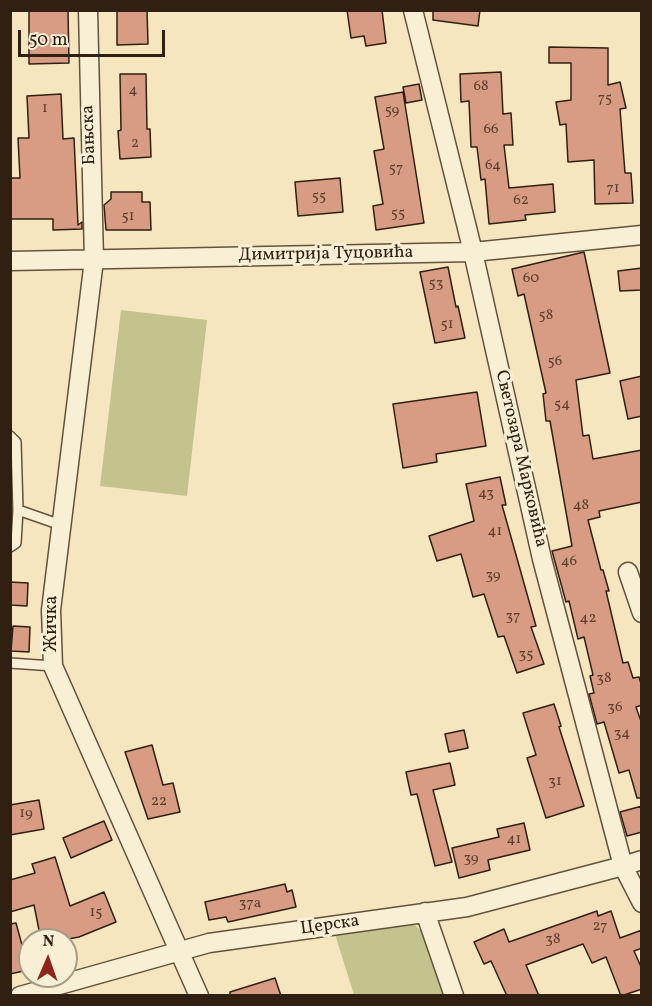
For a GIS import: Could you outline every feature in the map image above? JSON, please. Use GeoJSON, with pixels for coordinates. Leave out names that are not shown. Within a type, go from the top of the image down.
{"type":"FeatureCollection","features":[{"type":"Feature","properties":{"kind":"street","name":"Бањска"},"geometry":{"type":"LineString","coordinates":[[88,10],[94,260]]}},
{"type":"Feature","properties":{"kind":"street","name":"Светозара Марковића"},"geometry":{"type":"LineString","coordinates":[[413,10],[473,252],[542,558],[623,867],[642,903]]}},
{"type":"Feature","properties":{"kind":"street","name":"Димитрија Туцовића"},"geometry":{"type":"LineString","coordinates":[[10,261],[473,252],[642,235]]}},
{"type":"Feature","properties":{"kind":"street","name":"Жичка"},"geometry":{"type":"LineString","coordinates":[[94,260],[51,610],[53,666],[199,996]]}},
{"type":"Feature","properties":{"kind":"street"},"geometry":{"type":"LineString","coordinates":[[628,572],[642,614]]}},
{"type":"Feature","properties":{"kind":"street","name":"Церска"},"geometry":{"type":"LineString","coordinates":[[20,996],[209,943],[467,907],[623,867],[642,860]]}},
{"type":"Feature","properties":{"kind":"street"},"geometry":{"type":"LineString","coordinates":[[425,912],[454,996]]}},
{"type":"Feature","properties":{"kind":"lane"},"geometry":{"type":"LineString","coordinates":[[10,436],[16,442],[18,510],[16,543],[10,547]]}},
{"type":"Feature","properties":{"kind":"lane"},"geometry":{"type":"LineString","coordinates":[[18,510],[60,525]]}},
{"type":"Feature","properties":{"kind":"lane"},"geometry":{"type":"LineString","coordinates":[[10,663],[53,666]]}},
{"type":"Feature","properties":{"kind":"shaded area"},"geometry":{"type":"Polygon","coordinates":[[[121,310],[207,320],[187,496],[100,486],[121,310]]]}},
{"type":"Feature","properties":{"kind":"shaded area"},"geometry":{"type":"Polygon","coordinates":[[[384,923],[414,924],[422,932],[445,995],[354,995],[334,931],[384,923]]]}},
{"type":"Feature","properties":{"kind":"building"},"geometry":{"type":"Polygon","coordinates":[[[29,10],[68,10],[69,63],[29,64],[29,10]]]}},
{"type":"Feature","properties":{"kind":"building"},"geometry":{"type":"Polygon","coordinates":[[[147,10],[148,44],[117,45],[117,11],[147,10]]]}},
{"type":"Feature","properties":{"kind":"building"},"geometry":{"type":"Polygon","coordinates":[[[347,10],[382,10],[386,43],[366,46],[364,36],[351,38],[347,10]]]}},
{"type":"Feature","properties":{"kind":"building"},"geometry":{"type":"Polygon","coordinates":[[[433,10],[480,10],[478,26],[433,20],[433,10]]]}},
{"type":"Feature","properties":{"kind":"building"},"geometry":{"type":"Polygon","coordinates":[[[549,47],[608,48],[608,85],[620,82],[626,108],[620,109],[625,173],[631,173],[633,203],[595,204],[594,160],[568,162],[566,124],[560,125],[556,102],[571,100],[571,63],[549,63],[549,47]]]}},
{"type":"Feature","properties":{"kind":"building"},"geometry":{"type":"Polygon","coordinates":[[[501,72],[503,114],[511,113],[513,145],[504,145],[509,188],[553,184],[555,212],[525,215],[526,220],[489,224],[485,179],[481,180],[477,147],[471,147],[469,101],[461,102],[460,74],[501,72]]]}},
{"type":"Feature","properties":{"kind":"building"},"geometry":{"type":"Polygon","coordinates":[[[120,74],[146,74],[147,129],[150,129],[151,157],[120,159],[118,131],[121,130],[120,74]]]}},
{"type":"Feature","properties":{"kind":"building"},"geometry":{"type":"Polygon","coordinates":[[[419,84],[422,100],[406,103],[403,87],[419,84]]]}},
{"type":"Feature","properties":{"kind":"building"},"geometry":{"type":"Polygon","coordinates":[[[403,92],[424,223],[376,230],[373,206],[383,204],[374,151],[384,149],[375,97],[403,92]]]}},
{"type":"Feature","properties":{"kind":"building"},"geometry":{"type":"Polygon","coordinates":[[[61,94],[63,139],[74,138],[78,225],[82,222],[82,229],[53,230],[53,219],[10,219],[10,178],[20,178],[18,138],[29,138],[27,96],[61,94]]]}},
{"type":"Feature","properties":{"kind":"building"},"geometry":{"type":"Polygon","coordinates":[[[340,178],[343,212],[298,216],[295,182],[340,178]]]}},
{"type":"Feature","properties":{"kind":"building"},"geometry":{"type":"Polygon","coordinates":[[[111,192],[142,192],[142,202],[150,202],[151,230],[106,230],[104,205],[111,199],[111,192]]]}},
{"type":"Feature","properties":{"kind":"building"},"geometry":{"type":"Polygon","coordinates":[[[584,252],[610,373],[576,380],[583,436],[589,435],[593,459],[642,450],[642,502],[599,511],[600,517],[588,520],[609,591],[606,591],[623,663],[628,662],[633,678],[639,677],[642,687],[642,705],[636,707],[642,724],[642,798],[637,798],[629,770],[619,773],[604,722],[597,724],[589,694],[594,693],[590,676],[593,675],[584,637],[578,639],[569,601],[566,602],[552,551],[572,546],[550,421],[546,421],[543,394],[546,393],[524,294],[518,296],[512,269],[584,252]]]}},
{"type":"Feature","properties":{"kind":"building"},"geometry":{"type":"Polygon","coordinates":[[[448,267],[465,338],[435,343],[420,272],[448,267]]]}},
{"type":"Feature","properties":{"kind":"building"},"geometry":{"type":"Polygon","coordinates":[[[642,268],[642,290],[620,291],[618,271],[642,268]]]}},
{"type":"Feature","properties":{"kind":"building"},"geometry":{"type":"Polygon","coordinates":[[[642,376],[642,416],[628,419],[620,381],[642,376]]]}},
{"type":"Feature","properties":{"kind":"building"},"geometry":{"type":"Polygon","coordinates":[[[477,392],[486,446],[436,454],[437,462],[403,468],[393,404],[477,392]]]}},
{"type":"Feature","properties":{"kind":"building"},"geometry":{"type":"Polygon","coordinates":[[[500,477],[506,505],[502,505],[536,626],[531,627],[544,664],[517,673],[504,636],[498,637],[484,594],[473,597],[461,554],[437,561],[429,536],[474,521],[466,484],[500,477]]]}},
{"type":"Feature","properties":{"kind":"building"},"geometry":{"type":"Polygon","coordinates":[[[10,582],[28,583],[27,606],[10,605],[10,582]]]}},
{"type":"Feature","properties":{"kind":"building"},"geometry":{"type":"Polygon","coordinates":[[[13,626],[30,627],[29,652],[11,651],[13,626]]]}},
{"type":"Feature","properties":{"kind":"building"},"geometry":{"type":"Polygon","coordinates":[[[554,704],[584,806],[546,818],[527,758],[536,755],[523,713],[554,704]]]}},
{"type":"Feature","properties":{"kind":"building"},"geometry":{"type":"Polygon","coordinates":[[[464,730],[468,748],[449,752],[445,734],[464,730]]]}},
{"type":"Feature","properties":{"kind":"building"},"geometry":{"type":"Polygon","coordinates":[[[152,745],[163,785],[173,783],[180,812],[148,819],[125,752],[152,745]]]}},
{"type":"Feature","properties":{"kind":"building"},"geometry":{"type":"Polygon","coordinates":[[[450,763],[455,785],[433,790],[452,862],[435,866],[417,794],[411,795],[406,772],[450,763]]]}},
{"type":"Feature","properties":{"kind":"building"},"geometry":{"type":"Polygon","coordinates":[[[39,800],[44,829],[10,835],[10,805],[39,800]]]}},
{"type":"Feature","properties":{"kind":"building"},"geometry":{"type":"Polygon","coordinates":[[[642,806],[642,832],[627,836],[620,812],[642,806]]]}},
{"type":"Feature","properties":{"kind":"building"},"geometry":{"type":"Polygon","coordinates":[[[104,821],[112,840],[71,858],[63,838],[104,821]]]}},
{"type":"Feature","properties":{"kind":"building"},"geometry":{"type":"Polygon","coordinates":[[[524,823],[530,850],[488,860],[490,870],[459,878],[452,848],[499,837],[497,829],[524,823]]]}},
{"type":"Feature","properties":{"kind":"building"},"geometry":{"type":"Polygon","coordinates":[[[55,857],[70,906],[104,892],[116,922],[78,937],[78,928],[39,928],[34,905],[10,912],[10,880],[35,873],[32,864],[55,857]]]}},
{"type":"Feature","properties":{"kind":"building"},"geometry":{"type":"Polygon","coordinates":[[[285,884],[287,892],[292,890],[296,907],[228,922],[226,917],[209,920],[205,902],[285,884]]]}},
{"type":"Feature","properties":{"kind":"building"},"geometry":{"type":"Polygon","coordinates":[[[597,911],[598,916],[611,911],[620,938],[642,930],[642,948],[634,951],[642,969],[642,989],[621,996],[606,957],[592,963],[583,944],[526,965],[539,996],[507,996],[491,961],[484,964],[474,942],[504,929],[509,942],[597,911]]]}},
{"type":"Feature","properties":{"kind":"building"},"geometry":{"type":"Polygon","coordinates":[[[16,923],[18,930],[18,972],[10,974],[10,924],[16,923]]]}},
{"type":"Feature","properties":{"kind":"building"},"geometry":{"type":"Polygon","coordinates":[[[275,978],[281,996],[230,996],[230,992],[275,978]]]}}]}
